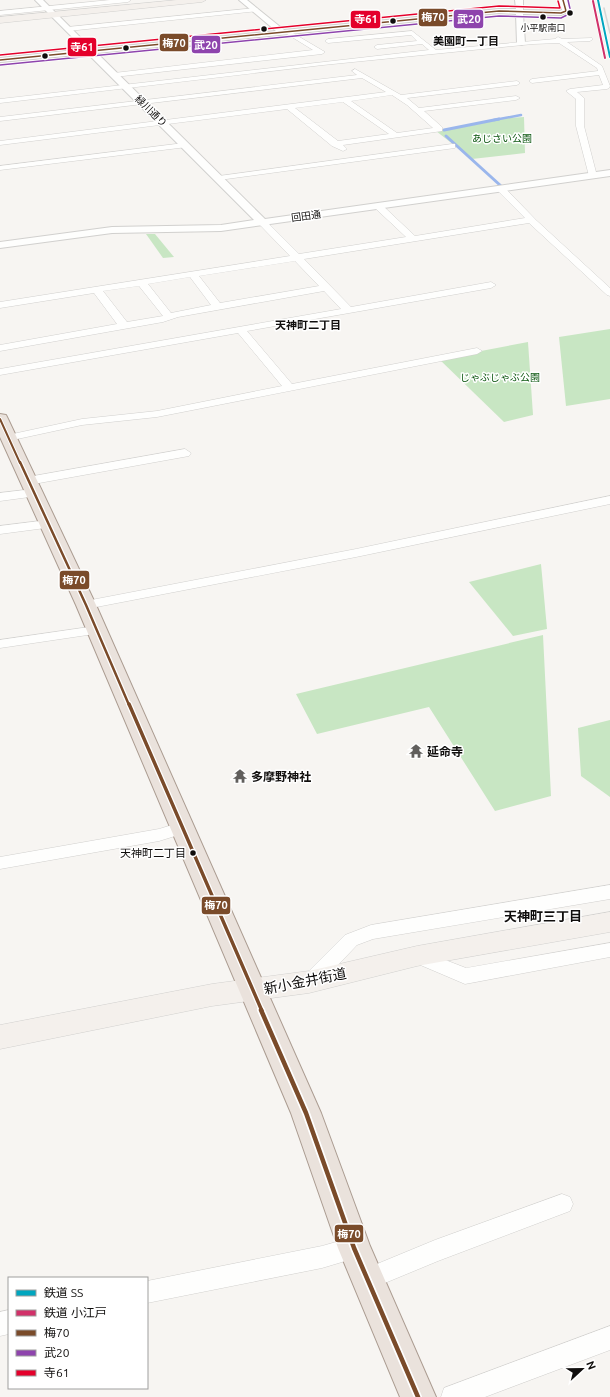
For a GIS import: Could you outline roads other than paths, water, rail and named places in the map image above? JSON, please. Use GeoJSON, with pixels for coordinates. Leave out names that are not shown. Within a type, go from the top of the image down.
{"type":"FeatureCollection","features":[{"type":"Feature","properties":{"kind":"main road"},"geometry":{"type":"LineString","coordinates":[[0,20],[49,10],[106,9],[202,0]]}},
{"type":"Feature","properties":{"kind":"main road"},"geometry":{"type":"LineString","coordinates":[[3,427],[86,605],[306,1113],[354,1248],[418,1397]]}},
{"type":"Feature","properties":{"kind":"main road","name":"新小金井街道"},"geometry":{"type":"LineString","coordinates":[[0,1037],[212,995],[253,991],[310,982],[417,956],[610,922]]}},
{"type":"Feature","properties":{"kind":"street","name":"緑川通り"},"geometry":{"type":"LineString","coordinates":[[39,0],[142,103],[150,115],[163,123],[262,222]]}},
{"type":"Feature","properties":{"kind":"street"},"geometry":{"type":"LineString","coordinates":[[0,13],[49,10],[128,0]]}},
{"type":"Feature","properties":{"kind":"street"},"geometry":{"type":"LineString","coordinates":[[243,0],[281,31],[289,32],[319,51],[397,95],[418,110],[439,129],[335,144]]}},
{"type":"Feature","properties":{"kind":"street"},"geometry":{"type":"LineString","coordinates":[[519,0],[521,43]]}},
{"type":"Feature","properties":{"kind":"street"},"geometry":{"type":"LineString","coordinates":[[0,60],[281,31],[499,11],[540,13],[565,12],[566,10],[563,0]]}},
{"type":"Feature","properties":{"kind":"street"},"geometry":{"type":"LineString","coordinates":[[106,9],[113,16]]}},
{"type":"Feature","properties":{"kind":"street"},"geometry":{"type":"LineString","coordinates":[[68,30],[256,10]]}},
{"type":"Feature","properties":{"kind":"street"},"geometry":{"type":"LineString","coordinates":[[328,41],[344,42],[412,33],[435,52]]}},
{"type":"Feature","properties":{"kind":"street"},"geometry":{"type":"LineString","coordinates":[[558,39],[600,67],[607,87],[570,91],[580,98],[580,126],[593,176]]}},
{"type":"Feature","properties":{"kind":"street"},"geometry":{"type":"LineString","coordinates":[[0,101],[339,62],[361,57],[435,52],[558,39],[590,39]]}},
{"type":"Feature","properties":{"kind":"street"},"geometry":{"type":"LineString","coordinates":[[368,48],[424,42]]}},
{"type":"Feature","properties":{"kind":"street"},"geometry":{"type":"LineString","coordinates":[[114,75],[319,51]]}},
{"type":"Feature","properties":{"kind":"street"},"geometry":{"type":"LineString","coordinates":[[230,62],[251,79],[247,80],[274,95]]}},
{"type":"Feature","properties":{"kind":"street"},"geometry":{"type":"LineString","coordinates":[[532,81],[602,73]]}},
{"type":"Feature","properties":{"kind":"street"},"geometry":{"type":"LineString","coordinates":[[0,119],[60,119],[142,103],[364,76]]}},
{"type":"Feature","properties":{"kind":"street"},"geometry":{"type":"LineString","coordinates":[[0,143],[345,100],[517,83]]}},
{"type":"Feature","properties":{"kind":"street"},"geometry":{"type":"LineString","coordinates":[[367,88],[382,86]]}},
{"type":"Feature","properties":{"kind":"street"},"geometry":{"type":"LineString","coordinates":[[418,110],[516,98]]}},
{"type":"Feature","properties":{"kind":"street"},"geometry":{"type":"LineString","coordinates":[[345,100],[395,135]]}},
{"type":"Feature","properties":{"kind":"street"},"geometry":{"type":"LineString","coordinates":[[289,107],[356,159]]}},
{"type":"Feature","properties":{"kind":"street"},"geometry":{"type":"LineString","coordinates":[[150,115],[165,113]]}},
{"type":"Feature","properties":{"kind":"street"},"geometry":{"type":"LineString","coordinates":[[60,119],[72,134]]}},
{"type":"Feature","properties":{"kind":"street"},"geometry":{"type":"LineString","coordinates":[[0,168],[184,145]]}},
{"type":"Feature","properties":{"kind":"street"},"geometry":{"type":"LineString","coordinates":[[219,178],[452,146]]}},
{"type":"Feature","properties":{"kind":"street","name":"回田通"},"geometry":{"type":"LineString","coordinates":[[0,245],[104,230],[199,229],[262,222],[610,173]]}},
{"type":"Feature","properties":{"kind":"street"},"geometry":{"type":"LineString","coordinates":[[501,189],[531,220],[610,293]]}},
{"type":"Feature","properties":{"kind":"street"},"geometry":{"type":"LineString","coordinates":[[378,206],[413,239]]}},
{"type":"Feature","properties":{"kind":"street"},"geometry":{"type":"LineString","coordinates":[[0,305],[531,220]]}},
{"type":"Feature","properties":{"kind":"street"},"geometry":{"type":"LineString","coordinates":[[262,222],[348,310]]}},
{"type":"Feature","properties":{"kind":"street"},"geometry":{"type":"LineString","coordinates":[[193,275],[218,307]]}},
{"type":"Feature","properties":{"kind":"street"},"geometry":{"type":"LineString","coordinates":[[142,283],[168,316]]}},
{"type":"Feature","properties":{"kind":"street"},"geometry":{"type":"LineString","coordinates":[[0,372],[491,285]]}},
{"type":"Feature","properties":{"kind":"street"},"geometry":{"type":"LineString","coordinates":[[0,348],[326,288]]}},
{"type":"Feature","properties":{"kind":"street"},"geometry":{"type":"LineString","coordinates":[[98,290],[124,326]]}},
{"type":"Feature","properties":{"kind":"street"},"geometry":{"type":"LineString","coordinates":[[240,329],[290,388]]}},
{"type":"Feature","properties":{"kind":"street"},"geometry":{"type":"LineString","coordinates":[[3,427],[82,422],[152,415],[477,351]]}},
{"type":"Feature","properties":{"kind":"street"},"geometry":{"type":"LineString","coordinates":[[0,497],[31,487],[185,453]]}},
{"type":"Feature","properties":{"kind":"street"},"geometry":{"type":"LineString","coordinates":[[86,605],[356,553],[610,500]]}},
{"type":"Feature","properties":{"kind":"street"},"geometry":{"type":"LineString","coordinates":[[0,530],[48,524]]}},
{"type":"Feature","properties":{"kind":"street"},"geometry":{"type":"LineString","coordinates":[[0,644],[96,630]]}},
{"type":"Feature","properties":{"kind":"street"},"geometry":{"type":"LineString","coordinates":[[0,863],[159,835],[182,828]]}},
{"type":"Feature","properties":{"kind":"street"},"geometry":{"type":"LineString","coordinates":[[310,982],[351,940],[371,932],[610,892]]}},
{"type":"Feature","properties":{"kind":"street"},"geometry":{"type":"LineString","coordinates":[[417,956],[465,976],[610,950]]}},
{"type":"Feature","properties":{"kind":"street"},"geometry":{"type":"LineString","coordinates":[[368,1280],[435,1251],[562,1204]]}},
{"type":"Feature","properties":{"kind":"street"},"geometry":{"type":"LineString","coordinates":[[148,1292],[322,1257],[354,1248]]}},
{"type":"Feature","properties":{"kind":"street"},"geometry":{"type":"LineString","coordinates":[[453,1397],[610,1338]]}},
{"type":"Feature","properties":{"kind":"waterway"},"geometry":{"type":"LineString","coordinates":[[494,120],[521,115]]}},
{"type":"Feature","properties":{"kind":"waterway"},"geometry":{"type":"LineString","coordinates":[[494,120],[499,119]]}},
{"type":"Feature","properties":{"kind":"waterway"},"geometry":{"type":"LineString","coordinates":[[444,130],[494,120]]}},
{"type":"Feature","properties":{"kind":"waterway"},"geometry":{"type":"LineString","coordinates":[[446,136],[501,186]]}},
{"type":"Feature","properties":{"kind":"railway"},"geometry":{"type":"LineString","coordinates":[[604,8],[610,33]]}},
{"type":"Feature","properties":{"kind":"rail line","name":"SS"},"geometry":{"type":"LineString","coordinates":[[598,0],[610,57]]}},
{"type":"Feature","properties":{"kind":"rail line","name":"小江戸"},"geometry":{"type":"LineString","coordinates":[[593,1],[605,58]]}},
{"type":"Feature","properties":{"kind":"place","name":"小平駅南口"},"geometry":{"type":"Point","coordinates":[543,17]}},
{"type":"Feature","properties":{"kind":"place","name":"延命寺"},"geometry":{"type":"Point","coordinates":[416,751]}},
{"type":"Feature","properties":{"kind":"place","name":"多摩野神社"},"geometry":{"type":"Point","coordinates":[240,776]}},
{"type":"Feature","properties":{"kind":"place","name":"天神町二丁目"},"geometry":{"type":"Point","coordinates":[193,853]}},
{"type":"Feature","properties":{"kind":"district","name":"美園町一丁目"},"geometry":{"type":"Point","coordinates":[466,41]}},
{"type":"Feature","properties":{"kind":"district","name":"天神町二丁目"},"geometry":{"type":"Point","coordinates":[308,325]}},
{"type":"Feature","properties":{"kind":"district","name":"天神町三丁目"},"geometry":{"type":"Point","coordinates":[543,916]}},
{"type":"Feature","properties":{"kind":"park label","name":"あじさい公園"},"geometry":{"type":"Point","coordinates":[502,138]}},
{"type":"Feature","properties":{"kind":"park label","name":"じゃぶじゃぶ公園"},"geometry":{"type":"Point","coordinates":[500,377]}}]}
